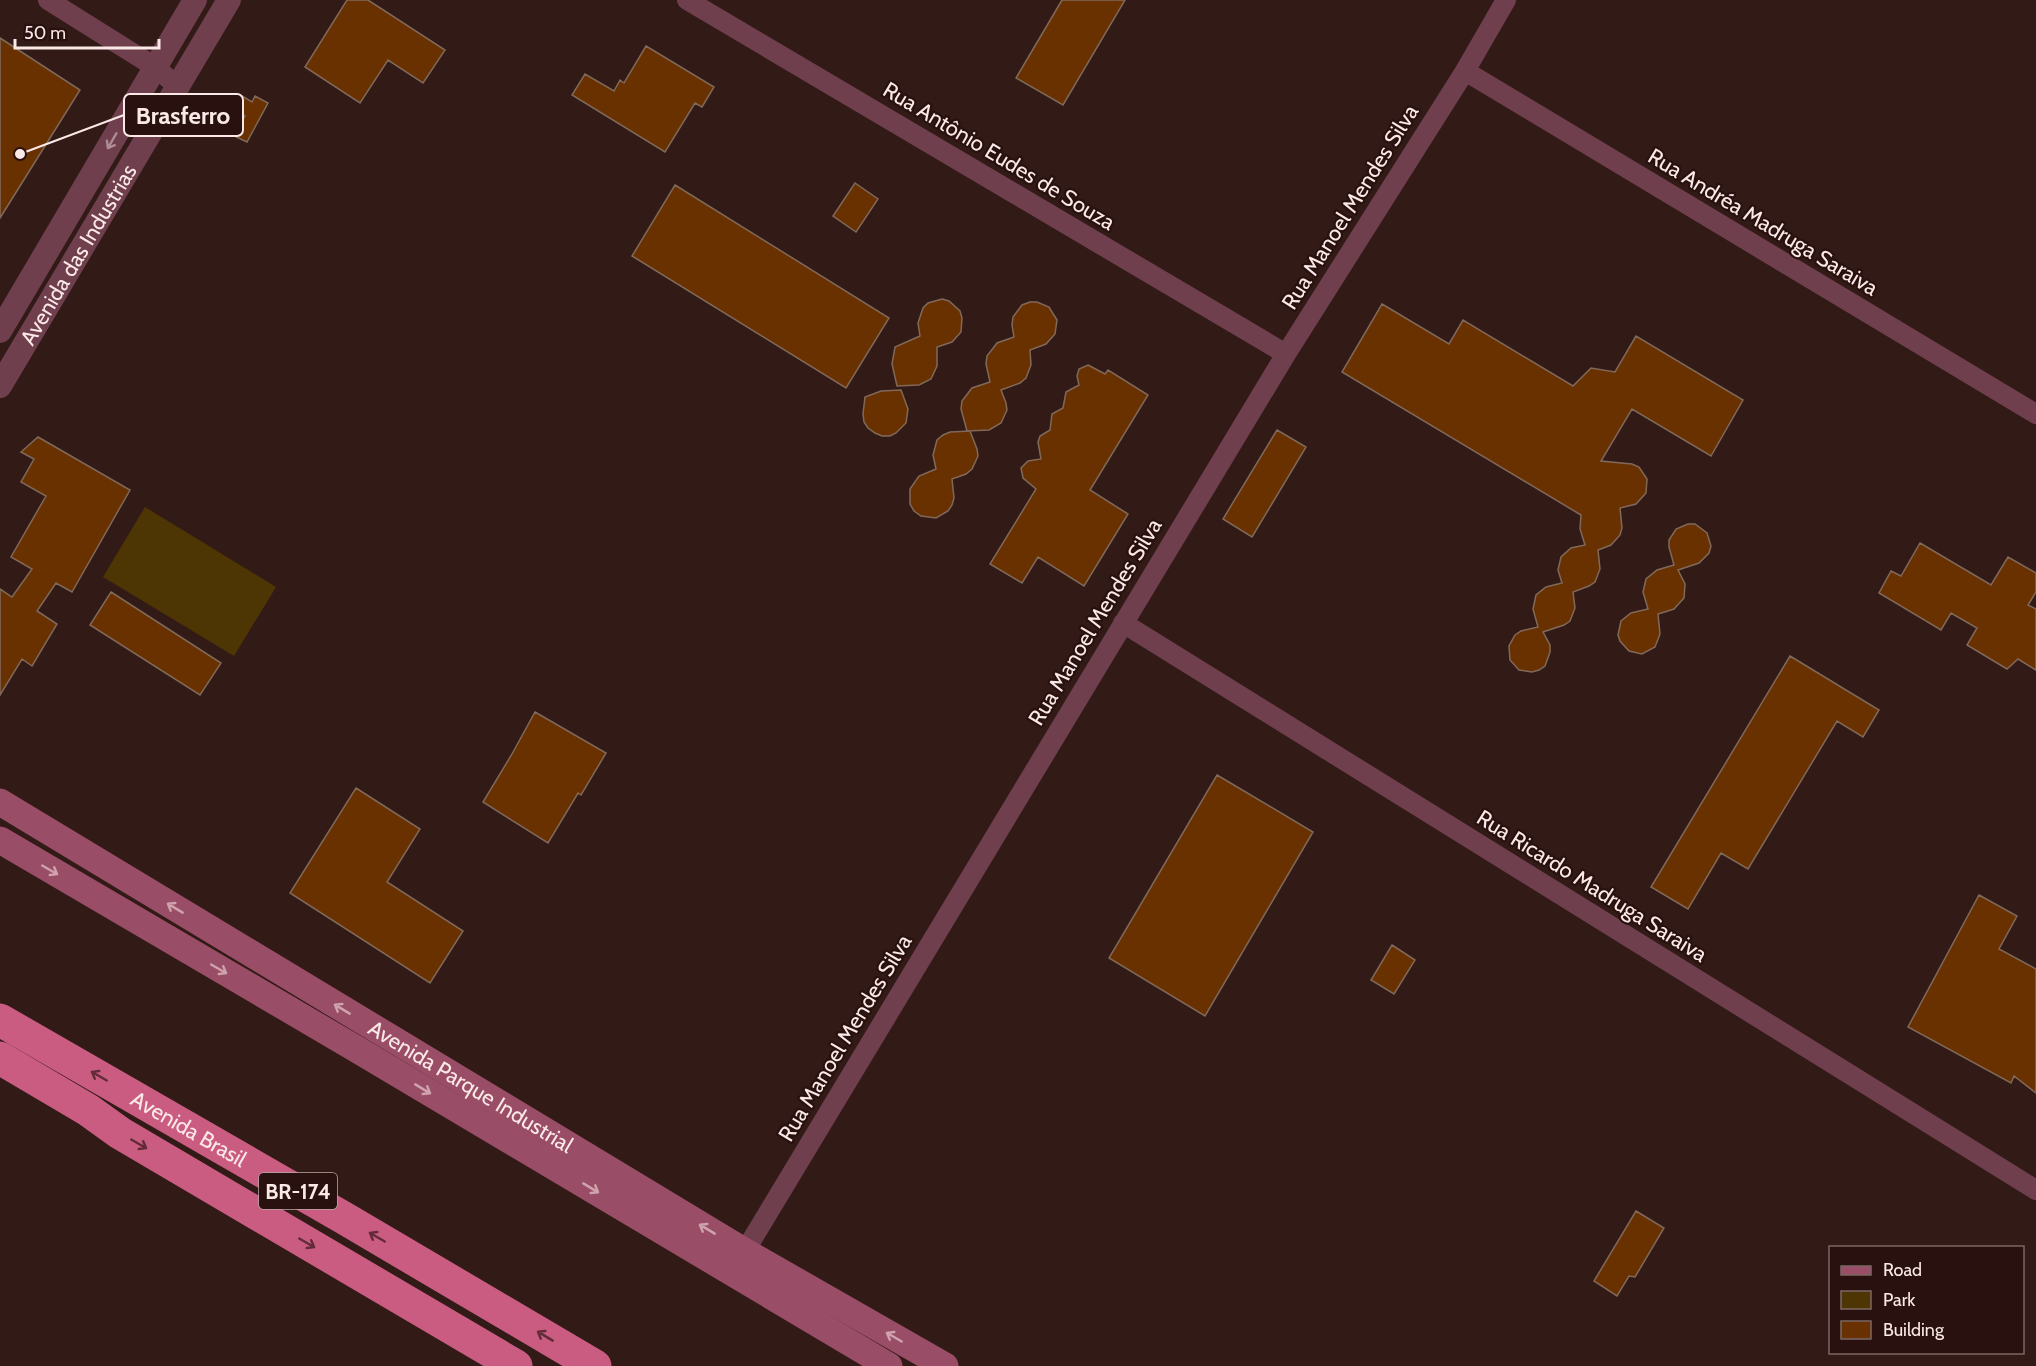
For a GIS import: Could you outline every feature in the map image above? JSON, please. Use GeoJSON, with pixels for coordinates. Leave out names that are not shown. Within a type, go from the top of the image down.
{"type":"FeatureCollection","features":[{"type":"Feature","properties":{"kind":"highway","name":"Avenida Brasil"},"geometry":{"type":"LineString","coordinates":[[0,1020],[595,1366]]}},
{"type":"Feature","properties":{"kind":"highway","name":"Avenida Brasil"},"geometry":{"type":"LineString","coordinates":[[0,1058],[88,1110],[130,1138],[516,1366]]}},
{"type":"Feature","properties":{"kind":"highway","name":"BR-174"},"geometry":{"type":"LineString","coordinates":[[466,1335],[496,1366]]}},
{"type":"Feature","properties":{"kind":"main road","name":"Avenida Parque Industrial"},"geometry":{"type":"LineString","coordinates":[[0,802],[411,1051],[739,1262],[889,1366]]}},
{"type":"Feature","properties":{"kind":"main road","name":"Avenida Parque Industrial"},"geometry":{"type":"LineString","coordinates":[[0,840],[398,1074],[739,1262],[945,1366]]}},
{"type":"Feature","properties":{"kind":"main road"},"geometry":{"type":"LineString","coordinates":[[133,918],[148,892]]}},
{"type":"Feature","properties":{"kind":"main road"},"geometry":{"type":"LineString","coordinates":[[398,1074],[411,1051]]}},
{"type":"Feature","properties":{"kind":"street"},"geometry":{"type":"LineString","coordinates":[[48,0],[155,67],[177,86]]}},
{"type":"Feature","properties":{"kind":"street","name":"Avenida das Industrias"},"geometry":{"type":"LineString","coordinates":[[0,330],[195,0]]}},
{"type":"Feature","properties":{"kind":"street","name":"Avenida das Industrias"},"geometry":{"type":"LineString","coordinates":[[0,386],[229,0]]}},
{"type":"Feature","properties":{"kind":"street","name":"Rua Antônio Eudes de Souza"},"geometry":{"type":"LineString","coordinates":[[687,0],[1286,354]]}},
{"type":"Feature","properties":{"kind":"street","name":"Rua Manoel Mendes Silva"},"geometry":{"type":"LineString","coordinates":[[739,1262],[1286,354],[1465,71],[1506,0]]}},
{"type":"Feature","properties":{"kind":"street","name":"Rua Andréa Madruga Saraiva"},"geometry":{"type":"LineString","coordinates":[[1465,71],[2036,414]]}},
{"type":"Feature","properties":{"kind":"street","name":"Rua Ricardo Madruga Saraiva"},"geometry":{"type":"LineString","coordinates":[[1123,623],[2036,1190]]}},
{"type":"Feature","properties":{"kind":"green space"},"geometry":{"type":"Polygon","coordinates":[[[145,507],[276,587],[234,656],[103,577],[145,507]]]}},
{"type":"Feature","properties":{"kind":"building"},"geometry":{"type":"Polygon","coordinates":[[[347,0],[368,0],[445,50],[423,83],[388,60],[360,103],[305,67],[347,0]]]}},
{"type":"Feature","properties":{"kind":"building"},"geometry":{"type":"Polygon","coordinates":[[[1062,0],[1125,0],[1063,105],[1016,78],[1062,0]]]}},
{"type":"Feature","properties":{"kind":"building"},"geometry":{"type":"Polygon","coordinates":[[[0,38],[80,90],[0,218],[0,38]]]}},
{"type":"Feature","properties":{"kind":"building"},"geometry":{"type":"Polygon","coordinates":[[[646,46],[714,87],[702,107],[695,103],[665,152],[572,95],[585,74],[614,91],[620,80],[624,83],[646,46]]]}},
{"type":"Feature","properties":{"kind":"building"},"geometry":{"type":"Polygon","coordinates":[[[242,96],[252,102],[255,96],[268,103],[247,142],[234,136],[245,116],[235,110],[242,96]]]}},
{"type":"Feature","properties":{"kind":"building"},"geometry":{"type":"Polygon","coordinates":[[[855,183],[878,199],[856,232],[833,216],[855,183]]]}},
{"type":"Feature","properties":{"kind":"building"},"geometry":{"type":"Polygon","coordinates":[[[675,185],[889,318],[846,388],[632,256],[675,185]]]}},
{"type":"Feature","properties":{"kind":"building"},"geometry":{"type":"Polygon","coordinates":[[[942,299],[949,301],[960,311],[961,332],[952,342],[937,347],[937,366],[931,379],[919,385],[897,386],[892,364],[895,347],[920,336],[918,323],[923,308],[928,303],[942,299]]]}},
{"type":"Feature","properties":{"kind":"building"},"geometry":{"type":"Polygon","coordinates":[[[1030,302],[1049,307],[1057,320],[1055,334],[1046,344],[1030,350],[1031,365],[1026,378],[1020,383],[1001,390],[1007,410],[1001,423],[989,430],[967,431],[961,409],[962,401],[972,388],[990,382],[986,364],[987,356],[997,343],[1014,337],[1013,317],[1022,305],[1030,302]]]}},
{"type":"Feature","properties":{"kind":"building"},"geometry":{"type":"Polygon","coordinates":[[[1382,304],[1449,344],[1463,320],[1573,386],[1591,368],[1615,372],[1636,336],[1743,400],[1711,456],[1632,409],[1601,461],[1632,464],[1639,467],[1647,479],[1646,493],[1636,504],[1620,508],[1622,528],[1620,535],[1611,545],[1598,550],[1600,569],[1595,582],[1573,592],[1575,608],[1570,621],[1543,632],[1550,645],[1550,652],[1545,666],[1539,670],[1532,672],[1519,670],[1510,660],[1509,646],[1515,635],[1521,631],[1538,627],[1533,609],[1536,595],[1546,587],[1562,583],[1558,570],[1561,557],[1571,548],[1585,545],[1580,529],[1581,515],[1342,372],[1382,304]]]}},
{"type":"Feature","properties":{"kind":"building"},"geometry":{"type":"Polygon","coordinates":[[[1088,365],[1105,374],[1108,370],[1148,395],[1090,490],[1128,514],[1084,586],[1038,557],[1022,583],[990,564],[1036,489],[1023,478],[1021,468],[1028,461],[1041,459],[1038,442],[1040,436],[1050,430],[1052,414],[1063,408],[1066,392],[1079,385],[1077,376],[1079,369],[1088,365]]]}},
{"type":"Feature","properties":{"kind":"building"},"geometry":{"type":"Polygon","coordinates":[[[901,390],[908,409],[906,423],[890,436],[882,436],[868,428],[863,414],[865,397],[881,391],[901,390]]]}},
{"type":"Feature","properties":{"kind":"building"},"geometry":{"type":"Polygon","coordinates":[[[1277,430],[1306,447],[1252,537],[1223,519],[1277,430]]]}},
{"type":"Feature","properties":{"kind":"building"},"geometry":{"type":"Polygon","coordinates":[[[970,431],[978,456],[972,469],[952,479],[954,498],[952,505],[948,511],[936,518],[921,516],[910,504],[910,489],[919,476],[936,469],[933,455],[937,440],[950,432],[970,431]]]}},
{"type":"Feature","properties":{"kind":"building"},"geometry":{"type":"Polygon","coordinates":[[[38,437],[130,490],[72,592],[56,583],[37,611],[57,624],[32,666],[22,659],[0,695],[0,589],[12,597],[32,569],[11,557],[46,496],[21,482],[34,459],[21,452],[38,437]]]}},
{"type":"Feature","properties":{"kind":"building"},"geometry":{"type":"Polygon","coordinates":[[[1695,524],[1707,533],[1711,546],[1709,553],[1699,563],[1678,570],[1685,584],[1684,598],[1674,609],[1658,614],[1660,634],[1655,647],[1642,654],[1629,651],[1618,635],[1621,621],[1631,613],[1648,609],[1643,592],[1646,579],[1657,570],[1674,565],[1669,540],[1676,529],[1695,524]]]}},
{"type":"Feature","properties":{"kind":"building"},"geometry":{"type":"Polygon","coordinates":[[[1920,543],[1991,585],[2008,557],[2036,573],[2036,592],[2028,605],[2036,609],[2036,670],[2018,659],[2007,669],[1967,645],[1977,628],[1951,613],[1941,630],[1879,593],[1891,571],[1901,576],[1920,543]]]}},
{"type":"Feature","properties":{"kind":"building"},"geometry":{"type":"Polygon","coordinates":[[[111,592],[221,663],[200,695],[90,625],[111,592]]]}},
{"type":"Feature","properties":{"kind":"building"},"geometry":{"type":"Polygon","coordinates":[[[1790,656],[1879,710],[1863,737],[1837,721],[1748,869],[1721,853],[1688,909],[1651,887],[1790,656]]]}},
{"type":"Feature","properties":{"kind":"building"},"geometry":{"type":"Polygon","coordinates":[[[535,712],[606,753],[581,795],[578,793],[548,843],[483,802],[535,712]]]}},
{"type":"Feature","properties":{"kind":"building"},"geometry":{"type":"Polygon","coordinates":[[[1217,775],[1313,832],[1205,1016],[1109,958],[1217,775]]]}},
{"type":"Feature","properties":{"kind":"building"},"geometry":{"type":"Polygon","coordinates":[[[356,788],[420,829],[387,882],[463,931],[430,983],[290,893],[356,788]]]}},
{"type":"Feature","properties":{"kind":"building"},"geometry":{"type":"Polygon","coordinates":[[[1979,895],[2017,916],[1999,949],[2036,969],[2036,1093],[2014,1076],[2011,1083],[1908,1027],[1979,895]]]}},
{"type":"Feature","properties":{"kind":"building"},"geometry":{"type":"Polygon","coordinates":[[[1392,945],[1415,960],[1394,994],[1371,980],[1392,945]]]}},
{"type":"Feature","properties":{"kind":"building"},"geometry":{"type":"Polygon","coordinates":[[[1636,1211],[1664,1228],[1635,1277],[1629,1276],[1617,1296],[1594,1281],[1636,1211]]]}},
{"type":"Feature","properties":{"kind":"place","name":"Brasferro"},"geometry":{"type":"Point","coordinates":[20,154]}}]}
